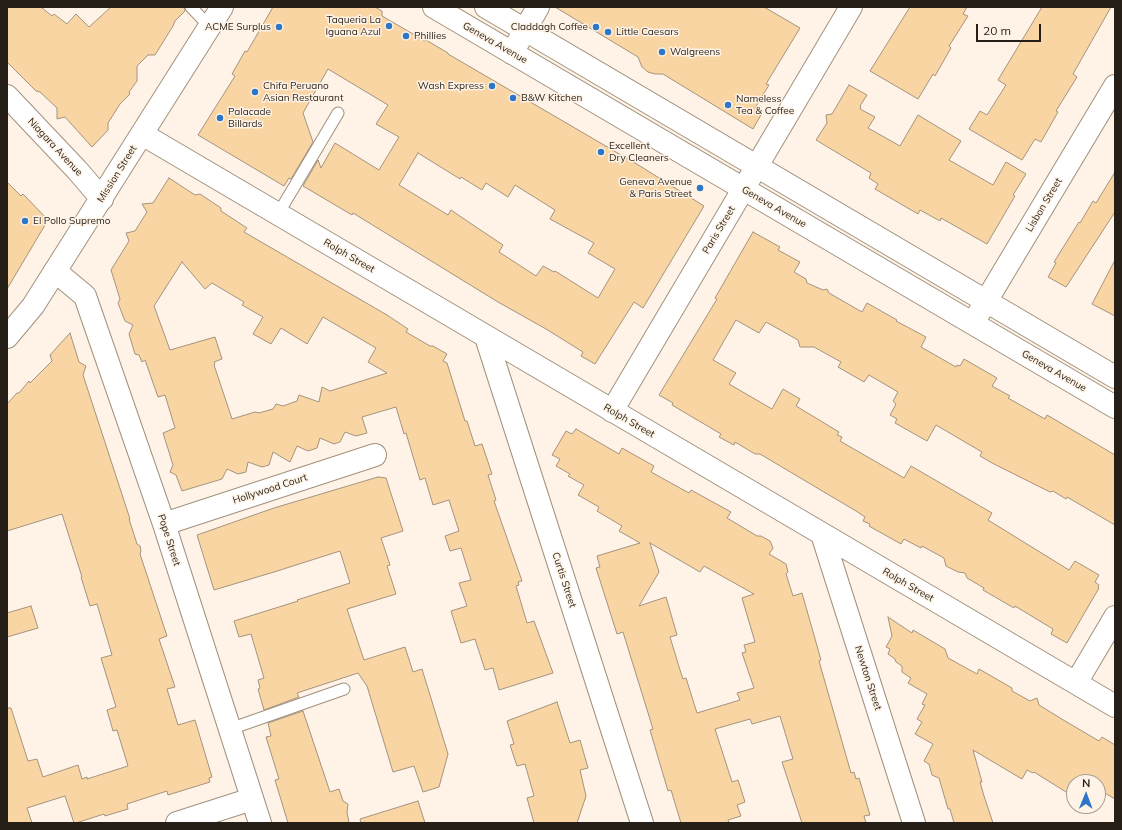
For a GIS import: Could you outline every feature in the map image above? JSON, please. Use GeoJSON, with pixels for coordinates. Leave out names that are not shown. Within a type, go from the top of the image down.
{"type":"FeatureCollection","features":[{"type":"Feature","properties":{"kind":"street","name":"Mission Street"},"geometry":{"type":"LineString","coordinates":[[7,337],[33,306],[222,7]]}},
{"type":"Feature","properties":{"kind":"street","name":"Geneva Avenue"},"geometry":{"type":"LineString","coordinates":[[434,7],[1115,407]]}},
{"type":"Feature","properties":{"kind":"street"},"geometry":{"type":"LineString","coordinates":[[486,7],[1115,377]]}},
{"type":"Feature","properties":{"kind":"street"},"geometry":{"type":"LineString","coordinates":[[512,53],[538,7]]}},
{"type":"Feature","properties":{"kind":"street","name":"Paris Street"},"geometry":{"type":"LineString","coordinates":[[612,411],[851,7]]}},
{"type":"Feature","properties":{"kind":"street","name":"Lisbon Street"},"geometry":{"type":"LineString","coordinates":[[973,323],[1115,86]]}},
{"type":"Feature","properties":{"kind":"street","name":"Niagara Avenue"},"geometry":{"type":"LineString","coordinates":[[7,96],[77,170],[102,199]]}},
{"type":"Feature","properties":{"kind":"street","name":"Rolph Street"},"geometry":{"type":"LineString","coordinates":[[142,134],[1115,706]]}},
{"type":"Feature","properties":{"kind":"street","name":"Pope Street"},"geometry":{"type":"LineString","coordinates":[[55,271],[85,296],[164,524],[260,823]]}},
{"type":"Feature","properties":{"kind":"street","name":"Curtis Street"},"geometry":{"type":"LineString","coordinates":[[486,337],[642,823]]}},
{"type":"Feature","properties":{"kind":"street","name":"Hollywood Court"},"geometry":{"type":"LineString","coordinates":[[164,524],[375,455]]}},
{"type":"Feature","properties":{"kind":"street","name":"Newton Street"},"geometry":{"type":"LineString","coordinates":[[822,534],[914,823]]}},
{"type":"Feature","properties":{"kind":"street"},"geometry":{"type":"LineString","coordinates":[[1076,683],[1115,617]]}},
{"type":"Feature","properties":{"kind":"street"},"geometry":{"type":"LineString","coordinates":[[177,823],[252,799]]}},
{"type":"Feature","properties":{"kind":"lane"},"geometry":{"type":"LineString","coordinates":[[191,7],[210,27]]}},
{"type":"Feature","properties":{"kind":"lane"},"geometry":{"type":"LineString","coordinates":[[278,214],[338,113]]}},
{"type":"Feature","properties":{"kind":"lane"},"geometry":{"type":"LineString","coordinates":[[230,729],[344,689]]}},
{"type":"Feature","properties":{"kind":"building"},"geometry":{"type":"Polygon","coordinates":[[[7,7],[41,7],[52,16],[54,14],[67,24],[76,14],[89,27],[111,7],[184,7],[185,11],[175,21],[155,55],[148,55],[137,66],[137,81],[129,92],[130,94],[120,104],[108,123],[108,130],[92,147],[65,117],[57,119],[57,108],[40,92],[36,91],[7,62],[7,7]]]}},
{"type":"Feature","properties":{"kind":"building"},"geometry":{"type":"Polygon","coordinates":[[[273,7],[375,7],[382,11],[382,16],[425,41],[426,40],[640,166],[704,206],[643,308],[634,302],[595,364],[581,356],[583,352],[546,329],[498,302],[353,213],[352,215],[303,186],[318,160],[321,168],[335,143],[379,170],[399,137],[376,124],[388,105],[328,69],[303,113],[313,142],[291,179],[289,178],[284,186],[198,135],[235,76],[232,74],[245,51],[247,52],[273,7]],[[418,153],[399,185],[448,215],[451,210],[503,245],[499,252],[536,276],[543,266],[554,272],[555,271],[598,298],[615,269],[588,253],[594,243],[550,219],[555,210],[515,185],[508,197],[486,183],[482,190],[461,177],[460,179],[418,153]]]}},
{"type":"Feature","properties":{"kind":"building"},"geometry":{"type":"Polygon","coordinates":[[[555,7],[764,7],[800,28],[766,84],[769,85],[755,108],[762,113],[753,129],[663,74],[648,72],[642,67],[638,57],[555,7]]]}},
{"type":"Feature","properties":{"kind":"building"},"geometry":{"type":"Polygon","coordinates":[[[910,7],[967,7],[963,14],[968,16],[949,46],[951,48],[935,76],[933,74],[918,99],[870,71],[910,7]]]}},
{"type":"Feature","properties":{"kind":"building"},"geometry":{"type":"Polygon","coordinates":[[[1042,7],[1111,7],[1073,74],[1077,77],[1056,111],[1058,112],[1041,142],[1035,139],[1022,160],[969,129],[980,111],[987,115],[1006,85],[998,80],[1042,7]]]}},
{"type":"Feature","properties":{"kind":"building"},"geometry":{"type":"Polygon","coordinates":[[[849,85],[867,95],[860,106],[860,109],[875,117],[868,128],[900,146],[918,115],[961,141],[949,160],[993,185],[1006,162],[1026,174],[987,244],[941,218],[940,221],[920,210],[918,214],[875,189],[878,184],[869,178],[871,173],[816,140],[827,123],[826,115],[832,114],[849,85]]]}},
{"type":"Feature","properties":{"kind":"building"},"geometry":{"type":"Polygon","coordinates":[[[1115,172],[1115,212],[1066,287],[1048,277],[1056,263],[1054,262],[1093,201],[1096,203],[1115,172]]]}},
{"type":"Feature","properties":{"kind":"building"},"geometry":{"type":"Polygon","coordinates":[[[169,178],[195,195],[200,194],[221,208],[221,211],[247,228],[244,232],[387,315],[408,329],[406,332],[447,354],[443,361],[447,363],[465,421],[467,421],[475,446],[482,444],[492,474],[488,475],[496,500],[494,501],[522,581],[518,582],[519,585],[516,586],[527,623],[534,621],[553,673],[499,690],[493,668],[485,670],[475,639],[461,643],[451,611],[467,606],[459,583],[471,580],[461,548],[450,551],[445,536],[459,531],[449,500],[433,505],[425,478],[420,480],[406,433],[404,434],[396,407],[362,417],[367,433],[356,436],[345,432],[340,442],[334,444],[320,438],[317,448],[308,451],[297,446],[290,462],[273,452],[269,465],[262,467],[248,462],[246,472],[238,474],[227,469],[222,479],[182,491],[176,475],[170,472],[173,465],[163,433],[175,428],[165,395],[158,397],[145,360],[142,362],[139,355],[135,354],[129,334],[133,325],[125,321],[118,303],[120,299],[111,270],[129,241],[126,233],[135,231],[147,212],[142,204],[153,203],[169,178]],[[182,262],[154,306],[170,350],[215,337],[222,359],[214,362],[214,365],[232,419],[255,412],[259,413],[273,409],[276,404],[283,406],[297,401],[299,395],[319,402],[322,387],[330,391],[387,373],[368,362],[376,348],[323,317],[307,344],[281,328],[271,344],[253,334],[263,317],[242,305],[244,302],[212,283],[205,289],[182,262]]]}},
{"type":"Feature","properties":{"kind":"building"},"geometry":{"type":"Polygon","coordinates":[[[7,182],[21,196],[23,194],[48,220],[7,289],[7,182]]]}},
{"type":"Feature","properties":{"kind":"building"},"geometry":{"type":"Polygon","coordinates":[[[753,232],[780,247],[778,250],[800,262],[794,272],[806,279],[807,283],[823,290],[827,289],[829,293],[862,312],[867,303],[926,337],[921,347],[956,367],[957,365],[960,366],[964,359],[997,378],[992,386],[1010,396],[1008,398],[1045,419],[1047,415],[1115,455],[1115,525],[1067,497],[1066,499],[1053,491],[1050,492],[994,464],[980,456],[982,452],[936,425],[927,441],[895,423],[897,419],[890,415],[896,404],[893,401],[898,392],[869,375],[864,382],[838,367],[841,362],[814,347],[800,347],[798,340],[766,322],[759,333],[736,320],[713,360],[736,373],[729,384],[772,409],[783,389],[800,399],[796,406],[839,432],[837,435],[842,437],[840,441],[904,478],[911,466],[992,513],[988,520],[1069,570],[1075,561],[1099,575],[1095,582],[1099,585],[1099,588],[1067,643],[1051,634],[1053,629],[1015,606],[1014,608],[983,590],[984,588],[967,578],[965,573],[958,572],[946,566],[944,558],[922,546],[921,548],[904,539],[901,544],[869,526],[870,524],[863,521],[865,517],[856,511],[760,454],[755,454],[735,442],[734,445],[719,437],[721,434],[672,405],[673,403],[659,395],[717,299],[715,298],[753,232]]]}},
{"type":"Feature","properties":{"kind":"building"},"geometry":{"type":"Polygon","coordinates":[[[1115,260],[1115,316],[1092,304],[1115,260]]]}},
{"type":"Feature","properties":{"kind":"building"},"geometry":{"type":"Polygon","coordinates":[[[70,333],[79,362],[86,366],[83,375],[137,544],[140,546],[140,554],[167,636],[159,639],[175,687],[167,689],[178,725],[195,720],[212,777],[209,778],[210,782],[168,795],[167,791],[127,804],[128,809],[105,816],[104,814],[76,823],[74,823],[65,796],[27,808],[32,823],[7,823],[7,708],[11,708],[28,761],[37,759],[43,777],[78,765],[82,779],[87,777],[87,779],[128,766],[117,730],[113,731],[107,710],[116,707],[101,658],[112,655],[97,604],[90,606],[62,514],[7,531],[7,404],[29,381],[30,383],[52,361],[50,355],[70,333]]]}},
{"type":"Feature","properties":{"kind":"building"},"geometry":{"type":"Polygon","coordinates":[[[576,429],[619,454],[622,448],[654,466],[651,472],[689,493],[691,490],[731,512],[727,518],[757,536],[761,536],[770,541],[773,548],[769,554],[786,564],[788,572],[786,574],[793,596],[802,593],[821,660],[819,661],[851,773],[854,772],[856,779],[859,778],[870,815],[864,816],[866,823],[802,823],[782,762],[793,759],[780,716],[752,724],[750,719],[715,729],[732,782],[738,780],[745,802],[737,805],[741,816],[728,820],[729,823],[681,823],[671,790],[668,791],[650,730],[653,729],[623,632],[617,634],[596,568],[600,567],[597,556],[640,543],[619,531],[622,526],[597,511],[599,507],[578,495],[584,485],[568,476],[570,474],[556,466],[560,459],[552,455],[566,431],[572,434],[576,429]],[[650,543],[659,572],[639,606],[666,597],[677,635],[670,637],[683,679],[686,678],[697,713],[740,700],[737,693],[754,688],[742,653],[746,652],[744,645],[755,642],[742,598],[754,594],[704,566],[700,572],[650,543]]]}},
{"type":"Feature","properties":{"kind":"building"},"geometry":{"type":"Polygon","coordinates":[[[378,477],[386,478],[403,531],[381,538],[390,565],[387,566],[396,594],[347,609],[364,660],[405,647],[413,672],[422,669],[448,754],[439,787],[423,792],[414,766],[393,772],[367,686],[358,673],[297,693],[299,697],[264,710],[258,689],[260,688],[258,680],[264,678],[251,634],[239,637],[234,621],[350,583],[340,551],[214,590],[197,535],[274,508],[378,477]]]}},
{"type":"Feature","properties":{"kind":"building"},"geometry":{"type":"Polygon","coordinates":[[[31,606],[38,628],[7,637],[7,613],[31,606]]]}},
{"type":"Feature","properties":{"kind":"building"},"geometry":{"type":"Polygon","coordinates":[[[888,617],[912,633],[913,630],[945,649],[948,658],[977,674],[979,669],[1012,688],[1012,691],[1030,701],[1037,698],[1039,705],[1065,721],[1099,741],[1102,737],[1115,745],[1115,799],[1106,794],[1106,774],[1066,774],[1066,792],[1034,772],[1033,773],[1027,770],[1022,779],[973,750],[982,782],[980,782],[993,823],[954,823],[950,809],[948,809],[939,778],[932,775],[929,764],[924,761],[933,744],[915,734],[922,722],[917,719],[925,705],[922,704],[927,694],[908,683],[911,678],[902,672],[902,666],[888,654],[890,649],[886,647],[892,636],[888,617]]]}},
{"type":"Feature","properties":{"kind":"building"},"geometry":{"type":"Polygon","coordinates":[[[557,702],[570,743],[580,740],[588,768],[580,770],[586,796],[577,823],[534,823],[527,798],[534,796],[525,764],[517,766],[510,745],[514,744],[507,721],[557,702]]]}},
{"type":"Feature","properties":{"kind":"building"},"geometry":{"type":"Polygon","coordinates":[[[303,711],[330,792],[339,789],[343,801],[348,804],[347,812],[349,823],[288,823],[275,780],[279,779],[266,737],[271,736],[268,723],[303,711]]]}},
{"type":"Feature","properties":{"kind":"building"},"geometry":{"type":"Polygon","coordinates":[[[418,801],[425,823],[361,823],[360,819],[418,801]]]}},
{"type":"Feature","properties":{"kind":"place","name":"Taqueria La Iguana Azul"},"geometry":{"type":"Point","coordinates":[389,26]}},
{"type":"Feature","properties":{"kind":"place","name":"ACME Surplus"},"geometry":{"type":"Point","coordinates":[279,27]}},
{"type":"Feature","properties":{"kind":"place","name":"Claddagh Coffee"},"geometry":{"type":"Point","coordinates":[596,27]}},
{"type":"Feature","properties":{"kind":"place","name":"Little Caesars"},"geometry":{"type":"Point","coordinates":[608,32]}},
{"type":"Feature","properties":{"kind":"place","name":"Phillies"},"geometry":{"type":"Point","coordinates":[406,36]}},
{"type":"Feature","properties":{"kind":"place","name":"Walgreens"},"geometry":{"type":"Point","coordinates":[662,52]}},
{"type":"Feature","properties":{"kind":"place","name":"Wash Express"},"geometry":{"type":"Point","coordinates":[492,86]}},
{"type":"Feature","properties":{"kind":"place","name":"Chifa Peruano Asian Restaurant"},"geometry":{"type":"Point","coordinates":[255,92]}},
{"type":"Feature","properties":{"kind":"place","name":"B&W Kitchen"},"geometry":{"type":"Point","coordinates":[513,98]}},
{"type":"Feature","properties":{"kind":"place","name":"Nameless Tea & Coffee"},"geometry":{"type":"Point","coordinates":[728,105]}},
{"type":"Feature","properties":{"kind":"place","name":"Palacade Billards"},"geometry":{"type":"Point","coordinates":[220,118]}},
{"type":"Feature","properties":{"kind":"place","name":"Excellent Dry Cleaners"},"geometry":{"type":"Point","coordinates":[601,152]}},
{"type":"Feature","properties":{"kind":"place","name":"Geneva Avenue & Paris Street"},"geometry":{"type":"Point","coordinates":[700,188]}},
{"type":"Feature","properties":{"kind":"place","name":"El Pollo Supremo"},"geometry":{"type":"Point","coordinates":[25,221]}}]}
